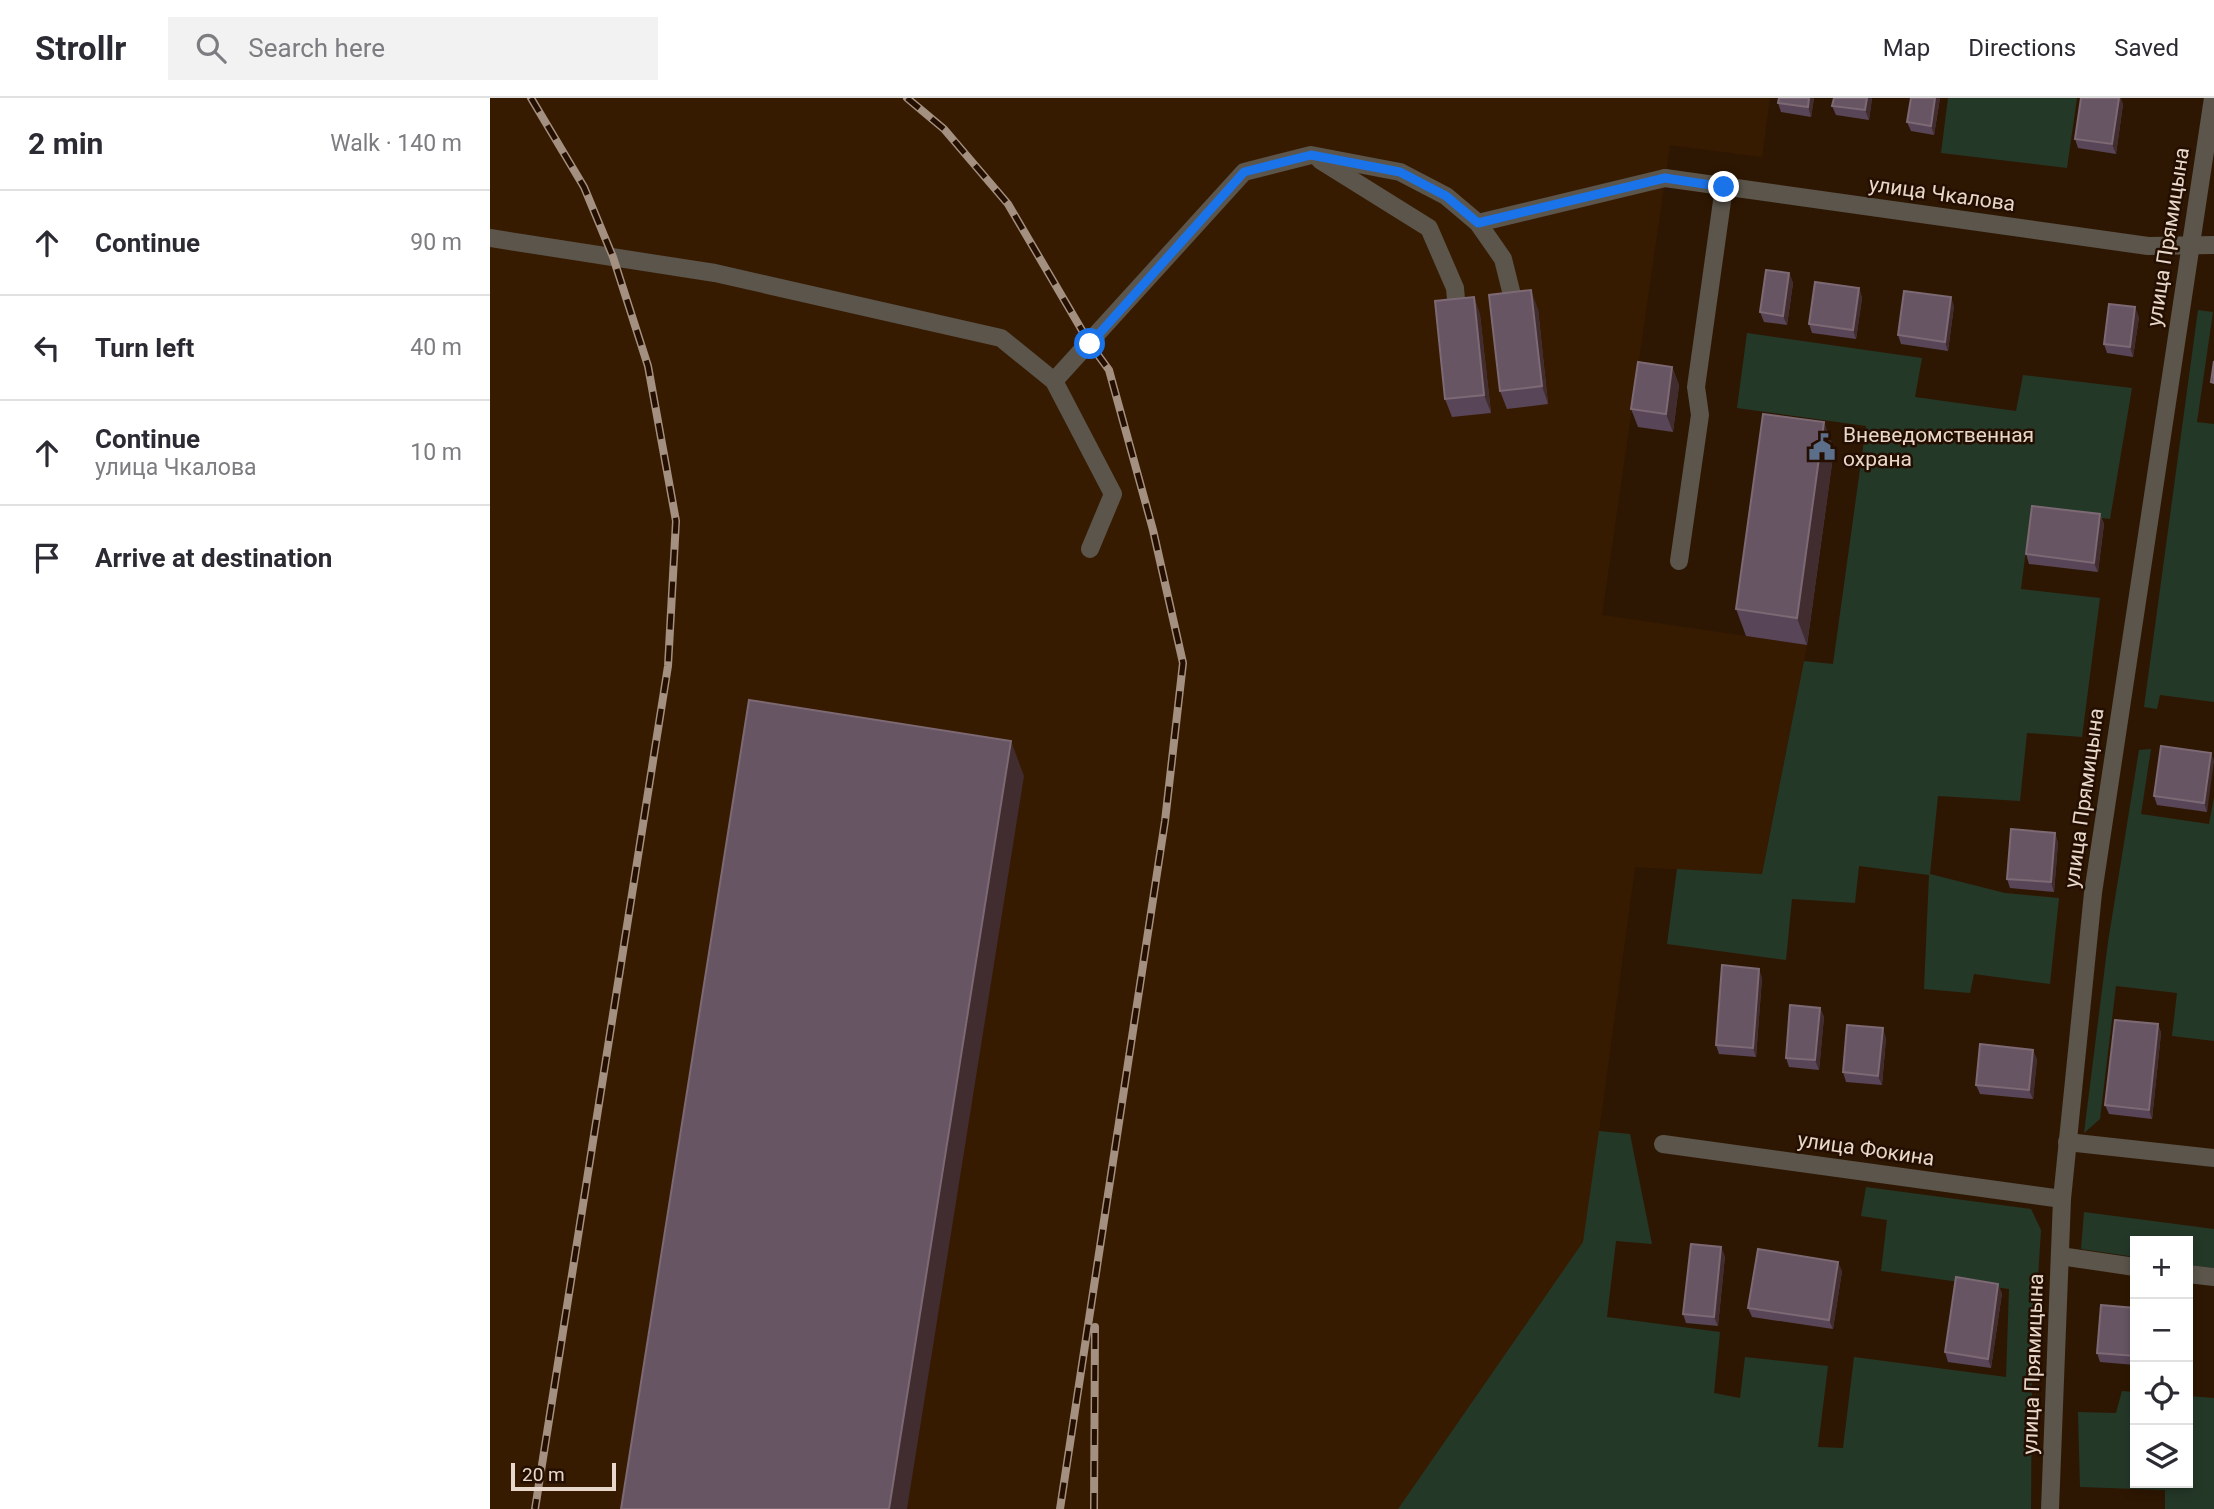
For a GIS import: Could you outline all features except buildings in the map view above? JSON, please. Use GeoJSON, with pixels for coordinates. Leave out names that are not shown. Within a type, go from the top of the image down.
{"type":"FeatureCollection","features":[{"type":"Feature","properties":{"kind":"street","name":"улица Прямицына"},"geometry":{"type":"LineString","coordinates":[[2050,1509],[2062,1199],[2093,893],[2213,98]]}},
{"type":"Feature","properties":{"kind":"street"},"geometry":{"type":"LineString","coordinates":[[1311,155],[1429,228],[1455,288],[1459,335]]}},
{"type":"Feature","properties":{"kind":"street"},"geometry":{"type":"LineString","coordinates":[[1054,381],[1244,172],[1311,155],[1400,172],[1446,196],[1478,223],[1503,259],[1516,303],[1519,329]]}},
{"type":"Feature","properties":{"kind":"street","name":"улица Чкалова"},"geometry":{"type":"LineString","coordinates":[[1478,223],[1665,178],[2148,246],[2214,245]]}},
{"type":"Feature","properties":{"kind":"street"},"geometry":{"type":"LineString","coordinates":[[1679,561],[1700,415],[1696,387],[1724,187]]}},
{"type":"Feature","properties":{"kind":"street"},"geometry":{"type":"LineString","coordinates":[[490,238],[715,273],[1001,338],[1054,381],[1113,494],[1090,549]]}},
{"type":"Feature","properties":{"kind":"street"},"geometry":{"type":"LineString","coordinates":[[2067,1142],[2214,1158]]}},
{"type":"Feature","properties":{"kind":"street","name":"улица Фокина"},"geometry":{"type":"LineString","coordinates":[[1663,1144],[2062,1199]]}},
{"type":"Feature","properties":{"kind":"street"},"geometry":{"type":"LineString","coordinates":[[2060,1256],[2130,1265]]}},
{"type":"Feature","properties":{"kind":"street"},"geometry":{"type":"LineString","coordinates":[[2193,1275],[2214,1278]]}},
{"type":"Feature","properties":{"kind":"shaded area"},"geometry":{"type":"Polygon","coordinates":[[[490,98],[1770,98],[1762,157],[1670,145],[1602,615],[1807,645],[1762,874],[1635,867],[1584,1242],[1398,1509],[490,1509],[490,98]]]}},
{"type":"Feature","properties":{"kind":"green space"},"geometry":{"type":"Polygon","coordinates":[[[1948,98],[2077,98],[2067,168],[1941,153],[1948,98]]]}},
{"type":"Feature","properties":{"kind":"green space"},"geometry":{"type":"Polygon","coordinates":[[[2198,310],[2213,312],[2197,422],[2214,424],[2214,702],[2160,695],[2157,709],[2144,707],[2198,310]]]}},
{"type":"Feature","properties":{"kind":"green space"},"geometry":{"type":"Polygon","coordinates":[[[1747,333],[1922,358],[1915,397],[2016,411],[2023,375],[2132,388],[2110,519],[2031,510],[2021,589],[2100,598],[2082,737],[2027,733],[2020,801],[1938,796],[1930,874],[2005,893],[2059,898],[2050,984],[1974,974],[1970,993],[1924,989],[1929,875],[1859,866],[1855,903],[1792,899],[1786,960],[1667,944],[1677,869],[1762,874],[1804,661],[1833,664],[1866,426],[1737,408],[1747,333]]]}},
{"type":"Feature","properties":{"kind":"green space"},"geometry":{"type":"Polygon","coordinates":[[[2151,749],[2141,814],[2209,824],[2214,797],[2214,1041],[2172,1036],[2177,993],[2116,986],[2100,1119],[2084,1133],[2108,942],[2139,750],[2151,749]]]}},
{"type":"Feature","properties":{"kind":"green space"},"geometry":{"type":"Polygon","coordinates":[[[1599,1131],[1630,1134],[1652,1244],[1616,1241],[1607,1317],[1720,1332],[1714,1393],[1740,1398],[1745,1357],[1828,1366],[1818,1447],[1843,1448],[1854,1357],[2006,1377],[2009,1289],[1881,1271],[1887,1220],[1861,1216],[1866,1187],[2031,1209],[2041,1230],[2032,1373],[2031,1509],[1398,1509],[1583,1242],[1599,1131]]]}},
{"type":"Feature","properties":{"kind":"green space"},"geometry":{"type":"Polygon","coordinates":[[[2084,1212],[2214,1229],[2214,1268],[2193,1266],[2193,1236],[2130,1236],[2130,1256],[2081,1249],[2084,1212]]]}},
{"type":"Feature","properties":{"kind":"green space"},"geometry":{"type":"Polygon","coordinates":[[[2122,1391],[2130,1392],[2130,1488],[2193,1488],[2193,1396],[2214,1398],[2214,1509],[2165,1509],[2165,1490],[2080,1487],[2078,1412],[2116,1413],[2122,1391]]]}},
{"type":"Feature","properties":{"kind":"railway"},"geometry":{"type":"LineString","coordinates":[[531,98],[584,187],[613,257],[648,366],[676,521],[668,666],[535,1509]]}},
{"type":"Feature","properties":{"kind":"railway"},"geometry":{"type":"LineString","coordinates":[[907,98],[944,129],[1008,204],[1090,344],[1109,370],[1153,530],[1183,663],[1165,821],[1060,1509]]}},
{"type":"Feature","properties":{"kind":"railway"},"geometry":{"type":"LineString","coordinates":[[1094,1509],[1095,1327]]}},
{"type":"Feature","properties":{"kind":"place","name":"Вневедомственная охрана"},"geometry":{"type":"Point","coordinates":[1822,447]}},
{"type":"Feature","properties":{"kind":"route"},"geometry":{"type":"LineString","coordinates":[[1090,344],[1244,172],[1311,155],[1400,172],[1446,196],[1478,223],[1665,178],[1724,187]]}}]}
